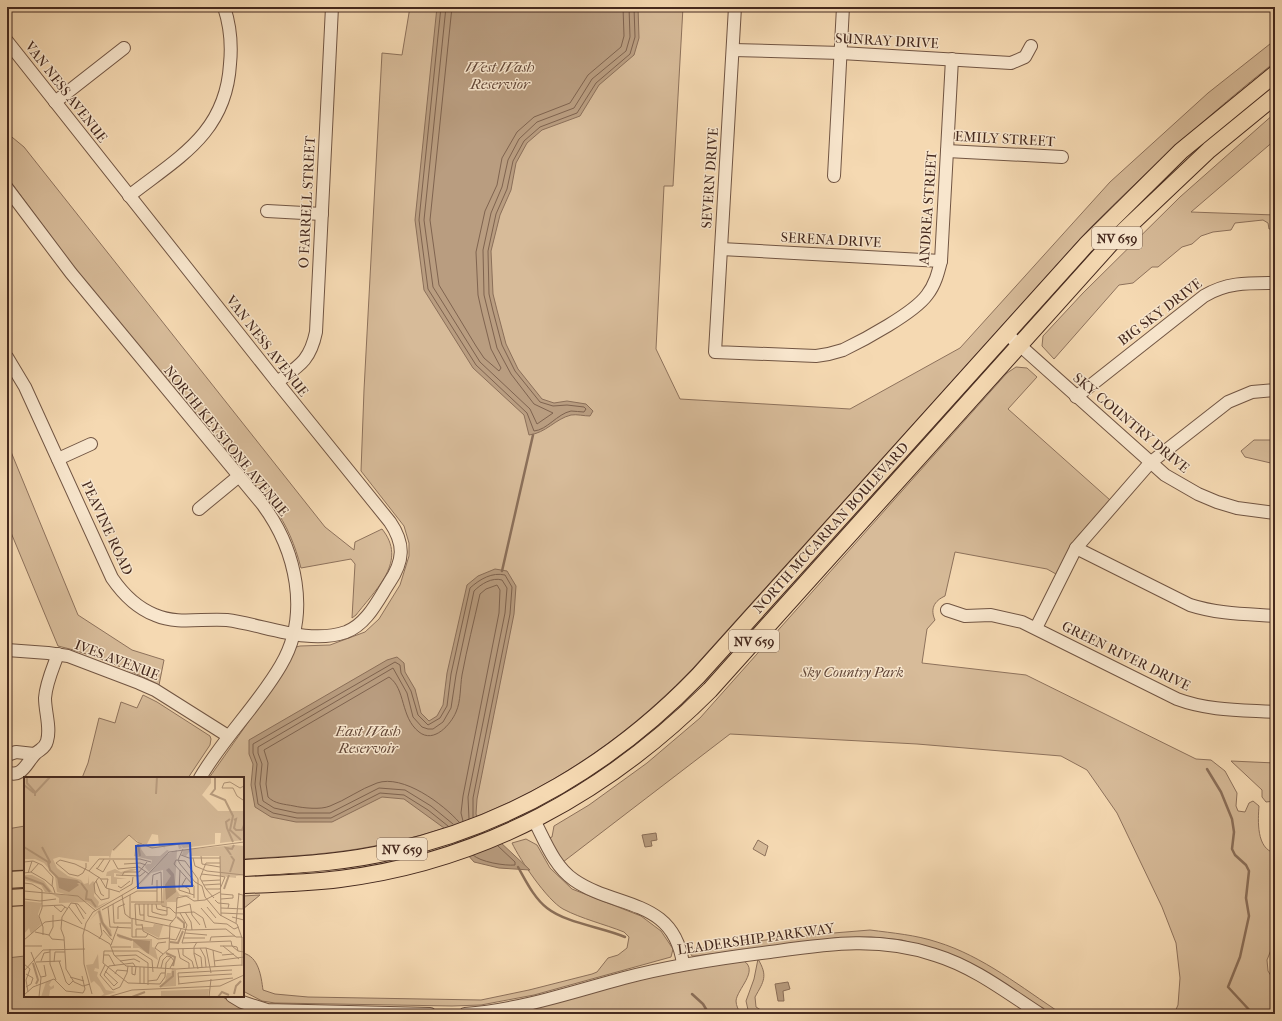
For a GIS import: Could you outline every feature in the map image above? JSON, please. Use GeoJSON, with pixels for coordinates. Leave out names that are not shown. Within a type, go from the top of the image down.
{"type":"FeatureCollection","features":[{"type":"Feature","properties":{"kind":"main road","name":"NORTH MCCARRAN BOULEVARD"},"geometry":{"type":"LineString","coordinates":[[244,868],[333,862],[393,852],[472,828],[550,792],[619,748],[677,698],[1086,245],[1152,179],[1211,125],[1275,74]]}},
{"type":"Feature","properties":{"kind":"main road","name":"NORTH MCCARRAN BOULEVARD"},"geometry":{"type":"LineString","coordinates":[[244,886],[340,879],[376,873],[431,860],[505,834],[568,802],[600,782],[660,737],[710,690],[1073,284],[1142,212],[1209,150],[1275,96]]}},
{"type":"Feature","properties":{"kind":"main road"},"geometry":{"type":"LineString","coordinates":[[534,820],[534,812],[550,792]]}},
{"type":"Feature","properties":{"kind":"main road"},"geometry":{"type":"LineString","coordinates":[[505,834],[525,814],[526,804]]}},
{"type":"Feature","properties":{"kind":"main road"},"geometry":{"type":"LineString","coordinates":[[7,880],[24,879]]}},
{"type":"Feature","properties":{"kind":"main road"},"geometry":{"type":"LineString","coordinates":[[7,898],[24,897]]}},
{"type":"Feature","properties":{"kind":"street"},"geometry":{"type":"LineString","coordinates":[[129,196],[190,149],[200,140],[214,121],[224,98],[230,71],[231,40],[224,7]]}},
{"type":"Feature","properties":{"kind":"street","name":"O FARRELL STREET"},"geometry":{"type":"LineString","coordinates":[[277,382],[307,358],[314,342],[332,7]]}},
{"type":"Feature","properties":{"kind":"street","name":"SEVERN DRIVE"},"geometry":{"type":"LineString","coordinates":[[715,352],[735,7]]}},
{"type":"Feature","properties":{"kind":"street"},"geometry":{"type":"LineString","coordinates":[[834,176],[843,7]]}},
{"type":"Feature","properties":{"kind":"street","name":"VAN NESS AVENUE"},"geometry":{"type":"LineString","coordinates":[[7,40],[129,196],[396,530],[402,548],[400,559],[392,578],[367,616],[358,626],[346,632],[332,635],[320,636],[293,633]]}},
{"type":"Feature","properties":{"kind":"street","name":"SUNRAY DRIVE"},"geometry":{"type":"LineString","coordinates":[[733,50],[841,53],[1011,63],[1025,57],[1031,46]]}},
{"type":"Feature","properties":{"kind":"street"},"geometry":{"type":"LineString","coordinates":[[55,102],[124,48]]}},
{"type":"Feature","properties":{"kind":"street","name":"ANDREA STREET"},"geometry":{"type":"LineString","coordinates":[[715,352],[816,356],[842,350],[910,312],[919,304],[934,284],[941,261],[952,60]]}},
{"type":"Feature","properties":{"kind":"street","name":"EMILY STREET"},"geometry":{"type":"LineString","coordinates":[[947,151],[1062,157]]}},
{"type":"Feature","properties":{"kind":"street","name":"NORTH KEYSTONE AVENUE"},"geometry":{"type":"LineString","coordinates":[[7,188],[67,268],[272,517],[288,549],[297,590],[297,611],[293,633],[286,655],[280,667],[228,736],[201,777]]}},
{"type":"Feature","properties":{"kind":"street"},"geometry":{"type":"LineString","coordinates":[[267,211],[322,214]]}},
{"type":"Feature","properties":{"kind":"street","name":"SERENA DRIVE"},"geometry":{"type":"LineString","coordinates":[[721,249],[941,261]]}},
{"type":"Feature","properties":{"kind":"street","name":"BIG SKY DRIVE"},"geometry":{"type":"LineString","coordinates":[[1076,396],[1204,296],[1214,290],[1238,283],[1275,283]]}},
{"type":"Feature","properties":{"kind":"street","name":"SKY COUNTRY DRIVE"},"geometry":{"type":"LineString","coordinates":[[1006,333],[1150,463],[1181,486],[1217,502],[1237,508],[1275,513]]}},
{"type":"Feature","properties":{"kind":"street","name":"PEAVINE ROAD"},"geometry":{"type":"LineString","coordinates":[[7,357],[22,381],[112,578],[131,600],[154,615],[165,619],[179,621],[226,620],[293,633]]}},
{"type":"Feature","properties":{"kind":"street"},"geometry":{"type":"LineString","coordinates":[[1036,628],[1076,548],[1150,463],[1228,402],[1252,392],[1275,390]]}},
{"type":"Feature","properties":{"kind":"street"},"geometry":{"type":"LineString","coordinates":[[58,459],[91,444]]}},
{"type":"Feature","properties":{"kind":"street"},"geometry":{"type":"LineString","coordinates":[[199,509],[239,476]]}},
{"type":"Feature","properties":{"kind":"street"},"geometry":{"type":"LineString","coordinates":[[1076,548],[1201,608],[1222,613],[1275,616]]}},
{"type":"Feature","properties":{"kind":"street","name":"GREEN RIVER DRIVE"},"geometry":{"type":"LineString","coordinates":[[947,610],[965,616],[991,616],[1007,618],[1036,628],[1177,699],[1191,704],[1218,709],[1275,712]]}},
{"type":"Feature","properties":{"kind":"street","name":"IVES AVENUE"},"geometry":{"type":"LineString","coordinates":[[7,650],[58,654],[155,690],[228,736]]}},
{"type":"Feature","properties":{"kind":"street"},"geometry":{"type":"LineString","coordinates":[[7,772],[18,773],[31,761],[34,754],[45,747],[48,740],[45,697],[58,654]]}},
{"type":"Feature","properties":{"kind":"street"},"geometry":{"type":"LineString","coordinates":[[7,755],[16,752],[34,754]]}},
{"type":"Feature","properties":{"kind":"street"},"geometry":{"type":"LineString","coordinates":[[534,820],[556,862],[565,872],[584,886],[638,906],[658,917],[674,934],[682,952],[683,964]]}},
{"type":"Feature","properties":{"kind":"street","name":"LEADERSHIP PARKWAY"},"geometry":{"type":"LineString","coordinates":[[465,1014],[516,1007],[683,964],[840,943],[858,942],[895,945],[936,955],[970,969],[1040,1014]]}},
{"type":"Feature","properties":{"kind":"street"},"geometry":{"type":"LineString","coordinates":[[234,997],[242,1002],[267,1010],[430,1014]]}},
{"type":"Feature","properties":{"kind":"green space"},"geometry":{"type":"Polygon","coordinates":[[[410,7],[683,7],[673,186],[664,186],[656,349],[680,399],[850,409],[960,348],[1110,182],[1208,93],[1275,40],[1275,62],[1180,142],[1090,228],[694,667],[657,704],[617,737],[575,766],[531,791],[485,813],[437,830],[388,843],[336,852],[244,859],[244,777],[210,777],[275,684],[296,647],[330,645],[365,632],[379,619],[400,585],[409,556],[409,543],[404,526],[361,471],[382,53],[402,55],[410,7]]]}},
{"type":"Feature","properties":{"kind":"green space"},"geometry":{"type":"Polygon","coordinates":[[[1275,113],[1275,140],[1191,212],[1275,215],[1275,228],[1269,229],[1268,223],[1263,220],[1235,223],[1231,230],[1213,232],[1201,236],[1192,244],[1182,247],[1158,267],[1152,267],[1133,283],[1119,285],[1054,359],[1042,346],[1043,336],[1083,293],[1180,197],[1275,113]]]}},
{"type":"Feature","properties":{"kind":"green space"},"geometry":{"type":"Polygon","coordinates":[[[7,133],[24,147],[325,527],[354,550],[355,542],[382,529],[389,541],[392,552],[390,563],[380,585],[352,618],[355,564],[351,559],[301,568],[290,536],[273,506],[79,274],[7,177],[7,133]]]}},
{"type":"Feature","properties":{"kind":"green space","name":"Sky Country Park"},"geometry":{"type":"Polygon","coordinates":[[[1016,367],[1027,368],[1037,377],[1008,409],[1110,500],[1075,539],[1056,574],[1047,569],[955,552],[945,596],[938,600],[934,606],[933,612],[935,620],[927,629],[922,663],[1026,675],[1196,759],[1211,760],[1225,771],[1237,793],[1236,806],[1238,811],[1245,812],[1249,803],[1253,801],[1259,806],[1258,819],[1261,840],[1264,846],[1275,853],[1275,940],[1267,960],[1268,971],[1275,982],[1275,1014],[1174,1014],[1178,1005],[1180,978],[1176,943],[1162,907],[1117,813],[1087,770],[1061,756],[917,744],[730,734],[563,862],[549,838],[552,837],[554,826],[589,805],[647,763],[700,718],[1007,373],[1016,367]]]}},
{"type":"Feature","properties":{"kind":"green space"},"geometry":{"type":"Polygon","coordinates":[[[1254,440],[1275,440],[1275,464],[1245,457],[1241,451],[1254,440]]]}},
{"type":"Feature","properties":{"kind":"green space"},"geometry":{"type":"Polygon","coordinates":[[[7,442],[78,615],[132,650],[164,660],[159,685],[110,662],[58,646],[7,523],[7,442]]]}},
{"type":"Feature","properties":{"kind":"green space"},"geometry":{"type":"Polygon","coordinates":[[[143,695],[157,702],[210,736],[210,745],[189,777],[82,777],[88,763],[99,718],[115,723],[121,702],[137,708],[143,695]]]}},
{"type":"Feature","properties":{"kind":"green space"},"geometry":{"type":"Polygon","coordinates":[[[1231,761],[1275,763],[1275,801],[1266,802],[1262,797],[1262,790],[1231,761]]]}},
{"type":"Feature","properties":{"kind":"green space"},"geometry":{"type":"Polygon","coordinates":[[[24,826],[24,870],[7,871],[7,829],[24,826]]]}},
{"type":"Feature","properties":{"kind":"green space"},"geometry":{"type":"Polygon","coordinates":[[[526,839],[537,845],[550,868],[572,889],[641,916],[661,931],[673,949],[671,957],[534,995],[481,1005],[452,1006],[275,1003],[262,1001],[244,992],[244,953],[253,958],[256,963],[260,973],[263,990],[275,994],[308,997],[481,1000],[529,990],[592,974],[597,972],[608,958],[618,955],[627,948],[629,937],[624,932],[578,916],[563,909],[549,897],[534,879],[512,843],[526,839]]]}},
{"type":"Feature","properties":{"kind":"green space"},"geometry":{"type":"Polygon","coordinates":[[[758,840],[768,846],[765,856],[753,849],[758,840]]]}},
{"type":"Feature","properties":{"kind":"green space"},"geometry":{"type":"Polygon","coordinates":[[[260,895],[244,908],[244,896],[260,895]]]}},
{"type":"Feature","properties":{"kind":"green space"},"geometry":{"type":"Polygon","coordinates":[[[870,930],[904,934],[954,948],[986,964],[1062,1014],[1050,1014],[992,976],[948,954],[902,940],[871,937],[836,938],[695,956],[692,956],[688,950],[797,936],[870,930]]]}},
{"type":"Feature","properties":{"kind":"green space"},"geometry":{"type":"Polygon","coordinates":[[[24,956],[24,997],[223,997],[242,1008],[261,1014],[7,1014],[7,958],[24,956]]]}},
{"type":"Feature","properties":{"kind":"green space"},"geometry":{"type":"Polygon","coordinates":[[[758,959],[763,970],[764,978],[755,997],[756,1007],[767,1014],[749,1014],[746,1001],[754,979],[758,959]]]}},
{"type":"Feature","properties":{"kind":"green space"},"geometry":{"type":"Polygon","coordinates":[[[744,961],[748,965],[749,970],[746,980],[737,996],[736,1005],[740,1014],[510,1014],[663,973],[744,961]]]}},
{"type":"Feature","properties":{"kind":"water","name":"West Wash Reservior"},"geometry":{"type":"Polygon","coordinates":[[[437,7],[638,7],[639,38],[634,55],[599,85],[580,116],[542,130],[527,143],[516,163],[511,190],[500,215],[491,251],[493,294],[506,344],[518,369],[542,399],[554,403],[567,401],[586,404],[593,411],[590,416],[571,415],[565,417],[535,434],[529,435],[524,415],[473,368],[424,290],[415,220],[437,7]]]}},
{"type":"Feature","properties":{"kind":"water","name":"East Wash Reservoir"},"geometry":{"type":"Polygon","coordinates":[[[495,569],[507,571],[516,586],[514,614],[477,799],[476,814],[483,832],[499,841],[530,870],[499,868],[474,862],[444,828],[404,799],[382,797],[332,822],[296,822],[271,817],[255,807],[251,785],[253,764],[249,754],[249,740],[387,660],[397,657],[404,663],[405,672],[415,689],[421,713],[429,721],[437,716],[443,705],[447,673],[467,585],[478,576],[495,569]]]}},
{"type":"Feature","properties":{"kind":"water"},"geometry":{"type":"Polygon","coordinates":[[[656,833],[657,840],[651,841],[652,846],[645,847],[642,835],[656,833]]]}},
{"type":"Feature","properties":{"kind":"water"},"geometry":{"type":"Polygon","coordinates":[[[788,982],[790,989],[783,991],[784,1001],[778,1001],[775,984],[788,982]]]}},
{"type":"Feature","properties":{"kind":"waterway"},"geometry":{"type":"LineString","coordinates":[[502,571],[533,435]]}},
{"type":"Feature","properties":{"kind":"waterway"},"geometry":{"type":"LineString","coordinates":[[1207,769],[1221,792],[1232,819],[1234,832],[1232,849],[1235,855],[1246,865],[1249,871],[1246,898],[1249,916],[1240,957],[1228,987],[1253,1014]]}},
{"type":"Feature","properties":{"kind":"waterway"},"geometry":{"type":"LineString","coordinates":[[518,867],[538,899],[547,908],[574,921],[625,937]]}},
{"type":"Feature","properties":{"kind":"waterway"},"geometry":{"type":"LineString","coordinates":[[692,994],[703,1004],[709,1014]]}}]}
